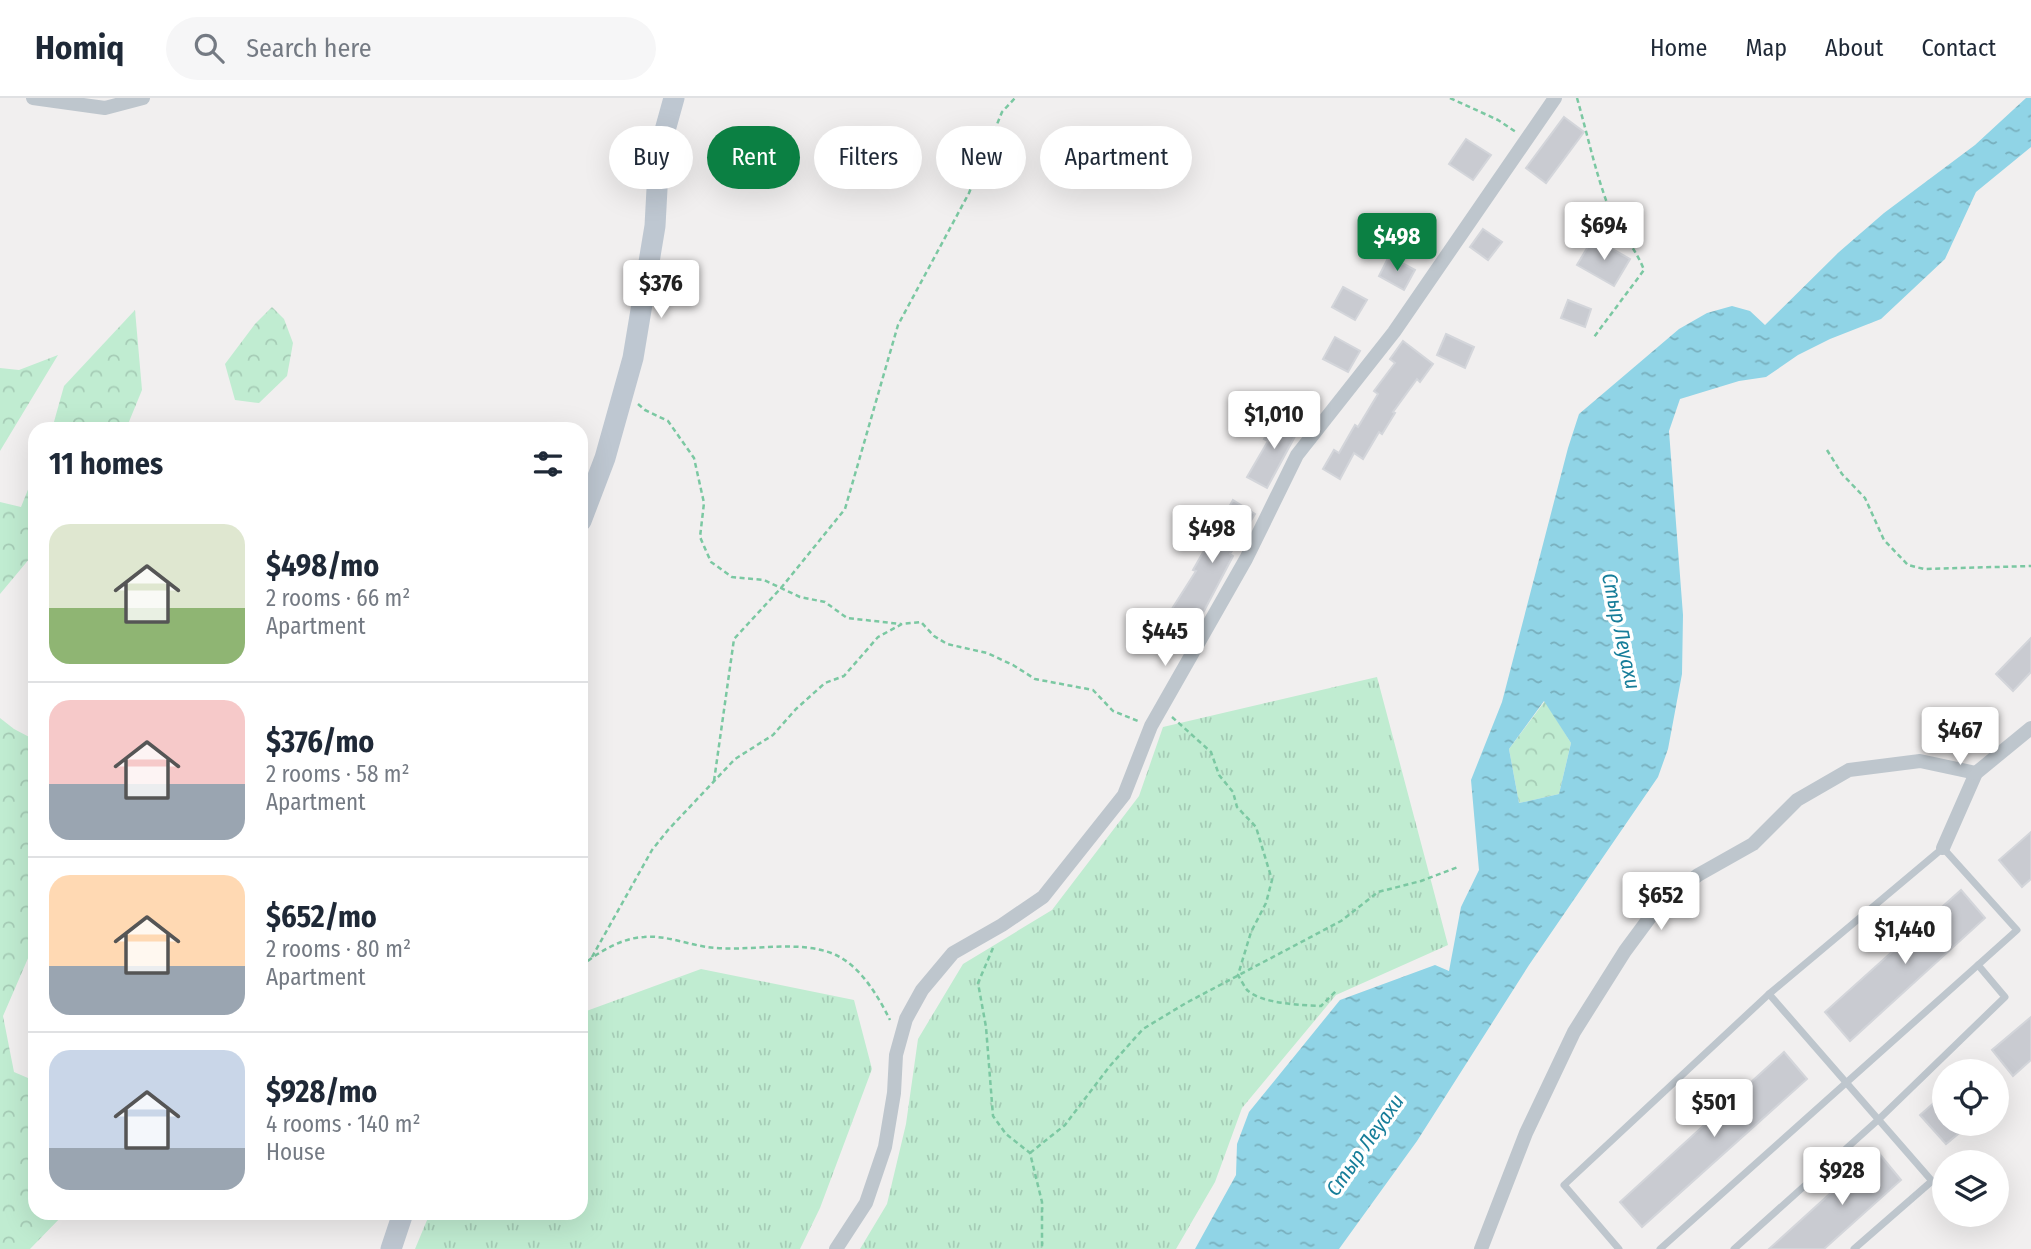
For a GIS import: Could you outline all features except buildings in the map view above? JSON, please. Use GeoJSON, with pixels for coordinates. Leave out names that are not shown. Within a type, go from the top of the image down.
{"type":"FeatureCollection","features":[{"type":"Feature","properties":{"kind":"main road"},"geometry":{"type":"LineString","coordinates":[[588,503],[605,458],[633,358],[655,226],[659,152],[670,100]]}},
{"type":"Feature","properties":{"kind":"main road"},"geometry":{"type":"LineString","coordinates":[[391,1249],[401,1220]]}},
{"type":"Feature","properties":{"kind":"street"},"geometry":{"type":"LineString","coordinates":[[33,98],[105,108],[143,98]]}},
{"type":"Feature","properties":{"kind":"street"},"geometry":{"type":"LineString","coordinates":[[836,1249],[866,1203],[884,1147],[906,1019],[922,990],[953,953],[1044,897],[1124,794],[1151,726],[1246,559],[1297,454],[1394,332],[1555,98]]}},
{"type":"Feature","properties":{"kind":"street"},"geometry":{"type":"LineString","coordinates":[[1943,848],[1976,773],[2031,728]]}},
{"type":"Feature","properties":{"kind":"street"},"geometry":{"type":"LineString","coordinates":[[1481,1249],[1526,1133],[1574,1032],[1625,951],[1659,905],[1699,875],[1753,844],[1797,800],[1849,769],[1920,761],[1976,773]]}},
{"type":"Feature","properties":{"kind":"lane"},"geometry":{"type":"LineString","coordinates":[[1619,1249],[1564,1185],[1769,994],[1943,848],[2017,930],[1660,1249]]}},
{"type":"Feature","properties":{"kind":"lane"},"geometry":{"type":"LineString","coordinates":[[1734,1249],[1878,1120],[2005,997],[1978,965]]}},
{"type":"Feature","properties":{"kind":"lane"},"geometry":{"type":"LineString","coordinates":[[1769,994],[1931,1181],[1854,1249]]}},
{"type":"Feature","properties":{"kind":"path"},"geometry":{"type":"LineString","coordinates":[[714,782],[734,639],[781,588],[845,509],[898,326],[969,193],[1002,112],[1015,98]]}},
{"type":"Feature","properties":{"kind":"path"},"geometry":{"type":"LineString","coordinates":[[1450,98],[1498,120],[1527,139]]}},
{"type":"Feature","properties":{"kind":"path"},"geometry":{"type":"LineString","coordinates":[[1577,98],[1607,204],[1644,270],[1594,337]]}},
{"type":"Feature","properties":{"kind":"path"},"geometry":{"type":"LineString","coordinates":[[625,388],[645,411],[668,421],[694,458],[704,503],[699,537],[711,562],[732,577],[764,580],[800,597],[825,602],[847,618],[902,624],[921,622],[934,636],[947,644],[987,653],[1035,679],[1093,690],[1113,711],[1151,726]]}},
{"type":"Feature","properties":{"kind":"path"},"geometry":{"type":"LineString","coordinates":[[1827,450],[1842,474],[1865,498],[1884,540],[1908,565],[1924,569],[2031,566]]}},
{"type":"Feature","properties":{"kind":"path"},"geometry":{"type":"LineString","coordinates":[[592,957],[652,850],[668,830],[735,759],[774,734],[796,709],[825,683],[844,676],[878,637],[902,624]]}},
{"type":"Feature","properties":{"kind":"path"},"geometry":{"type":"LineString","coordinates":[[1162,707],[1211,752],[1219,775],[1233,792],[1237,807],[1256,827],[1272,880],[1266,902],[1251,932],[1238,975],[1248,991],[1269,1000],[1292,1004],[1321,1006],[1338,990]]}},
{"type":"Feature","properties":{"kind":"path"},"geometry":{"type":"LineString","coordinates":[[1030,1153],[1065,1125],[1108,1067],[1143,1029],[1185,1003],[1341,920],[1378,892],[1421,881],[1458,867]]}},
{"type":"Feature","properties":{"kind":"path"},"geometry":{"type":"LineString","coordinates":[[1002,925],[978,983],[986,1027],[993,1116],[1006,1134],[1030,1153],[1042,1202],[1042,1249]]}},
{"type":"Feature","properties":{"kind":"path"},"geometry":{"type":"LineString","coordinates":[[588,960],[614,944],[643,937],[674,939],[708,947],[779,947],[835,954],[853,967],[866,982],[881,1003],[900,1043]]}},
{"type":"Feature","properties":{"kind":"green space"},"geometry":{"type":"Polygon","coordinates":[[[272,307],[284,319],[293,343],[287,376],[259,403],[235,400],[225,364],[255,324],[272,307]]]}},
{"type":"Feature","properties":{"kind":"green space"},"geometry":{"type":"Polygon","coordinates":[[[135,310],[142,390],[129,422],[54,422],[64,386],[135,310]]]}},
{"type":"Feature","properties":{"kind":"green space"},"geometry":{"type":"Polygon","coordinates":[[[58,355],[0,451],[0,368],[19,370],[58,355]]]}},
{"type":"Feature","properties":{"kind":"green space"},"geometry":{"type":"Polygon","coordinates":[[[28,490],[28,560],[0,594],[0,502],[21,507],[28,490]]]}},
{"type":"Feature","properties":{"kind":"green space"},"geometry":{"type":"Polygon","coordinates":[[[1377,677],[1448,945],[1336,995],[1242,1108],[1215,1182],[1176,1249],[860,1249],[887,1204],[906,1124],[918,1039],[963,964],[1052,910],[1139,796],[1163,727],[1377,677]]]}},
{"type":"Feature","properties":{"kind":"green space"},"geometry":{"type":"Polygon","coordinates":[[[1545,701],[1571,743],[1559,794],[1519,803],[1509,749],[1545,701]]]}},
{"type":"Feature","properties":{"kind":"green space"},"geometry":{"type":"Polygon","coordinates":[[[0,718],[28,736],[28,958],[3,1016],[14,1072],[28,1078],[28,1220],[58,1220],[30,1249],[0,1249],[0,718]]]}},
{"type":"Feature","properties":{"kind":"green space"},"geometry":{"type":"Polygon","coordinates":[[[701,969],[854,1000],[872,1069],[820,1208],[800,1249],[415,1249],[427,1220],[588,1220],[588,1010],[701,969]]]}},
{"type":"Feature","properties":{"kind":"water","name":"Стыр Леуахи"},"geometry":{"type":"Polygon","coordinates":[[[2026,98],[2031,98],[2031,147],[1976,192],[1945,259],[1881,319],[1798,355],[1766,377],[1739,381],[1680,399],[1669,431],[1683,615],[1682,674],[1668,749],[1658,777],[1529,965],[1417,1141],[1339,1249],[1195,1249],[1236,1175],[1237,1144],[1249,1112],[1340,1000],[1435,965],[1449,971],[1461,907],[1479,870],[1471,780],[1502,702],[1579,414],[1679,329],[1707,313],[1732,306],[1750,311],[1765,325],[1839,252],[1884,213],[1975,145],[2026,98]],[[1544,701],[1509,749],[1519,803],[1559,794],[1571,743],[1544,701]]]}}]}
